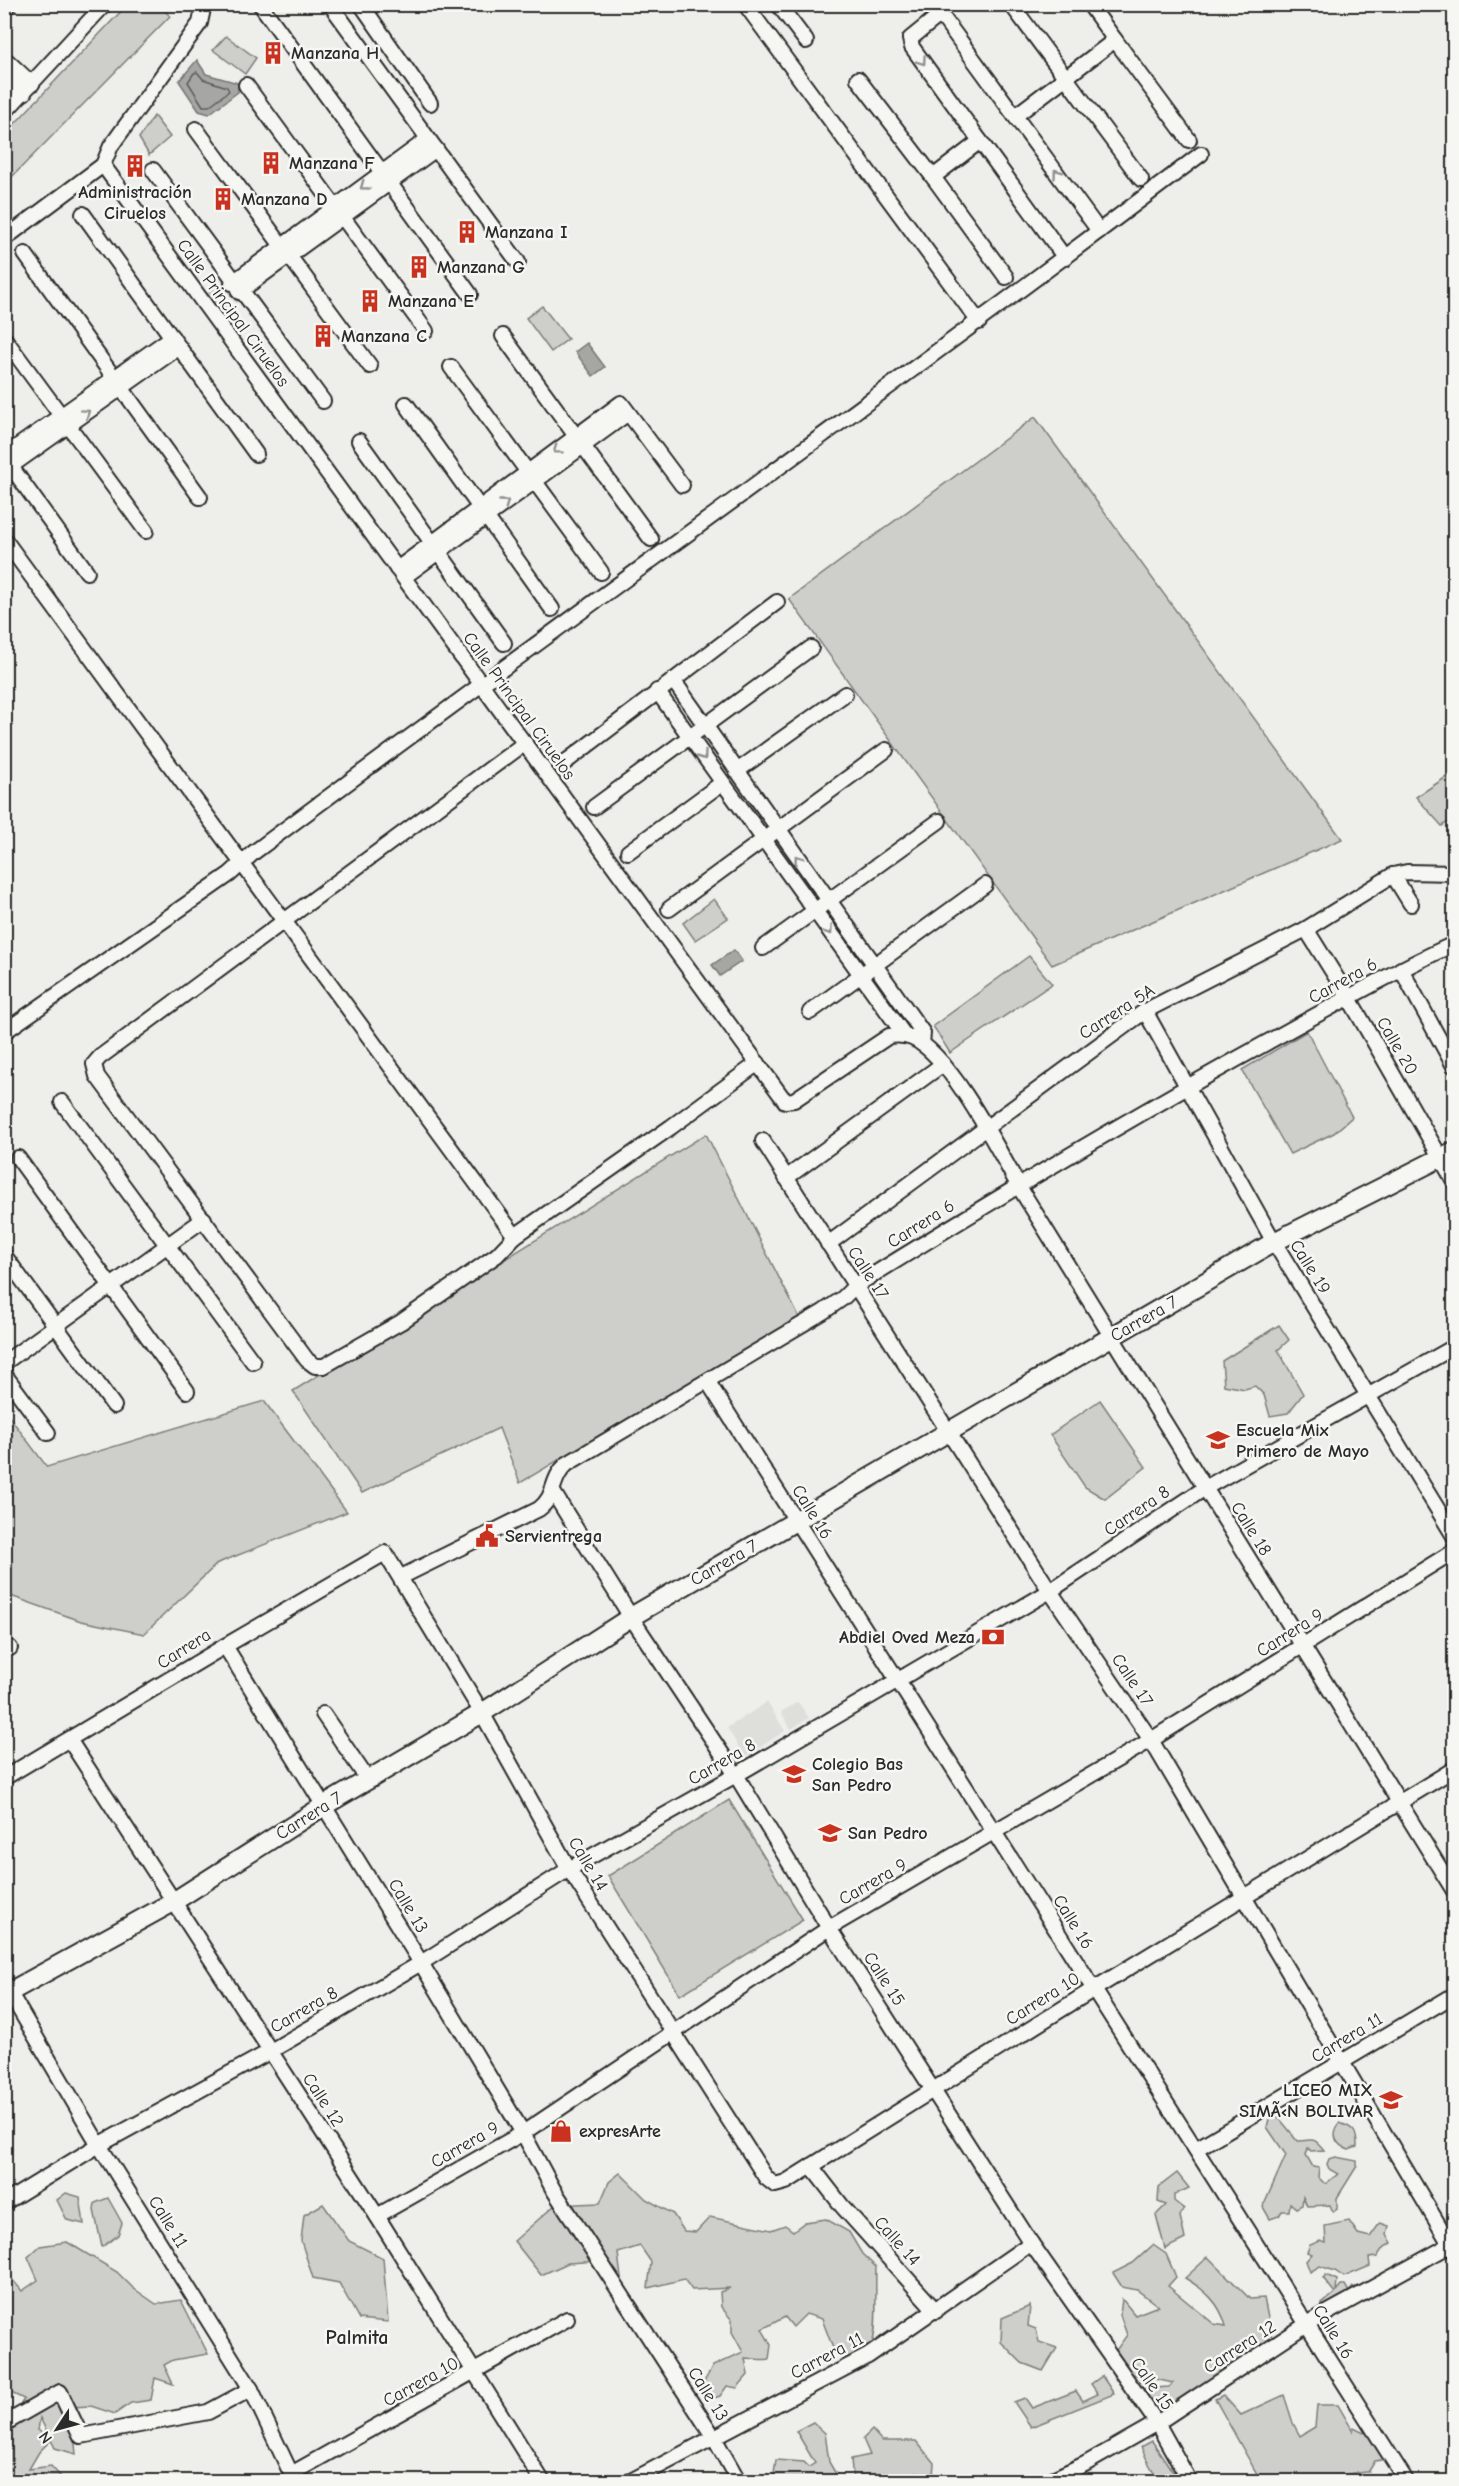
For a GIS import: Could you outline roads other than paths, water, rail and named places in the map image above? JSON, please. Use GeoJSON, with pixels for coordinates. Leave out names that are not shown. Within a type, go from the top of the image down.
{"type":"FeatureCollection","features":[{"type":"Feature","properties":{"kind":"street"},"geometry":{"type":"LineString","coordinates":[[4,9],[9,4]]}},
{"type":"Feature","properties":{"kind":"street"},"geometry":{"type":"LineString","coordinates":[[4,113],[105,4]]}},
{"type":"Feature","properties":{"kind":"street"},"geometry":{"type":"LineString","coordinates":[[4,239],[103,165],[111,147],[200,22],[204,4]]}},
{"type":"Feature","properties":{"kind":"street"},"geometry":{"type":"LineString","coordinates":[[260,4],[470,294]]}},
{"type":"Feature","properties":{"kind":"street"},"geometry":{"type":"LineString","coordinates":[[330,4],[518,262]]}},
{"type":"Feature","properties":{"kind":"street"},"geometry":{"type":"LineString","coordinates":[[361,4],[430,103]]}},
{"type":"Feature","properties":{"kind":"street"},"geometry":{"type":"LineString","coordinates":[[745,4],[979,322]]}},
{"type":"Feature","properties":{"kind":"street"},"geometry":{"type":"LineString","coordinates":[[778,4],[806,41]]}},
{"type":"Feature","properties":{"kind":"street"},"geometry":{"type":"LineString","coordinates":[[1011,4],[1141,179]]}},
{"type":"Feature","properties":{"kind":"street"},"geometry":{"type":"LineString","coordinates":[[1089,4],[1189,140]]}},
{"type":"Feature","properties":{"kind":"street"},"geometry":{"type":"LineString","coordinates":[[1065,258],[912,47],[910,39],[932,19],[937,17],[944,19],[1099,231]]}},
{"type":"Feature","properties":{"kind":"street"},"geometry":{"type":"LineString","coordinates":[[1015,116],[1115,40]]}},
{"type":"Feature","properties":{"kind":"street"},"geometry":{"type":"LineString","coordinates":[[4,58],[28,88]]}},
{"type":"Feature","properties":{"kind":"street"},"geometry":{"type":"LineString","coordinates":[[4,75],[28,88]]}},
{"type":"Feature","properties":{"kind":"street"},"geometry":{"type":"LineString","coordinates":[[858,79],[1006,277]]}},
{"type":"Feature","properties":{"kind":"street"},"geometry":{"type":"LineString","coordinates":[[246,85],[426,331]]}},
{"type":"Feature","properties":{"kind":"street"},"geometry":{"type":"LineString","coordinates":[[195,129],[370,366]]}},
{"type":"Feature","properties":{"kind":"street"},"geometry":{"type":"LineString","coordinates":[[933,177],[980,141]]}},
{"type":"Feature","properties":{"kind":"street"},"geometry":{"type":"LineString","coordinates":[[237,287],[432,144]]}},
{"type":"Feature","properties":{"kind":"street"},"geometry":{"type":"LineString","coordinates":[[4,1032],[230,874],[241,862],[481,683],[979,322],[1201,154]]}},
{"type":"Feature","properties":{"kind":"street","name":"Calle Principal Ciruelos"},"geometry":{"type":"LineString","coordinates":[[103,165],[210,307],[400,573],[785,1101],[794,1100],[881,1040],[890,1036],[905,1036]]}},
{"type":"Feature","properties":{"kind":"street"},"geometry":{"type":"LineString","coordinates":[[153,170],[323,401]]}},
{"type":"Feature","properties":{"kind":"street"},"geometry":{"type":"LineString","coordinates":[[83,214],[256,454]]}},
{"type":"Feature","properties":{"kind":"street"},"geometry":{"type":"LineString","coordinates":[[26,254],[200,497]]}},
{"type":"Feature","properties":{"kind":"street"},"geometry":{"type":"LineString","coordinates":[[503,336],[651,539]]}},
{"type":"Feature","properties":{"kind":"street"},"geometry":{"type":"LineString","coordinates":[[4,338],[146,531]]}},
{"type":"Feature","properties":{"kind":"street"},"geometry":{"type":"LineString","coordinates":[[87,572],[6,463],[176,342]]}},
{"type":"Feature","properties":{"kind":"street"},"geometry":{"type":"LineString","coordinates":[[451,366],[601,572]]}},
{"type":"Feature","properties":{"kind":"street"},"geometry":{"type":"LineString","coordinates":[[406,404],[552,609]]}},
{"type":"Feature","properties":{"kind":"street"},"geometry":{"type":"LineString","coordinates":[[400,573],[579,441],[628,413],[682,485]]}},
{"type":"Feature","properties":{"kind":"street"},"geometry":{"type":"LineString","coordinates":[[359,441],[504,643]]}},
{"type":"Feature","properties":{"kind":"street"},"geometry":{"type":"LineString","coordinates":[[4,539],[514,1236]]}},
{"type":"Feature","properties":{"kind":"street"},"geometry":{"type":"LineString","coordinates":[[563,764],[777,602]]}},
{"type":"Feature","properties":{"kind":"street"},"geometry":{"type":"LineString","coordinates":[[594,807],[811,648]]}},
{"type":"Feature","properties":{"kind":"street"},"geometry":{"type":"LineString","coordinates":[[673,680],[776,829],[923,1033],[922,1044]]}},
{"type":"Feature","properties":{"kind":"street"},"geometry":{"type":"LineString","coordinates":[[657,692],[895,1023],[905,1036],[934,1052],[943,1064],[987,1127],[1018,1185]]}},
{"type":"Feature","properties":{"kind":"street"},"geometry":{"type":"LineString","coordinates":[[737,771],[845,694]]}},
{"type":"Feature","properties":{"kind":"street"},"geometry":{"type":"LineString","coordinates":[[525,743],[100,1057],[94,1064],[97,1076],[307,1360],[315,1366],[324,1366],[401,1322],[497,1255],[514,1236],[653,1140],[758,1063]]}},
{"type":"Feature","properties":{"kind":"street"},"geometry":{"type":"LineString","coordinates":[[669,909],[886,750]]}},
{"type":"Feature","properties":{"kind":"street"},"geometry":{"type":"LineString","coordinates":[[722,783],[729,786],[735,784],[738,780],[737,771]]}},
{"type":"Feature","properties":{"kind":"street"},"geometry":{"type":"LineString","coordinates":[[628,852],[722,783]]}},
{"type":"Feature","properties":{"kind":"street"},"geometry":{"type":"LineString","coordinates":[[763,948],[939,820]]}},
{"type":"Feature","properties":{"kind":"street","name":"Carrera 5A"},"geometry":{"type":"LineString","coordinates":[[828,1244],[1145,1011],[1306,929],[1393,875],[1407,872],[1455,873]]}},
{"type":"Feature","properties":{"kind":"street"},"geometry":{"type":"LineString","coordinates":[[1393,875],[1411,904]]}},
{"type":"Feature","properties":{"kind":"street"},"geometry":{"type":"LineString","coordinates":[[810,1012],[985,885]]}},
{"type":"Feature","properties":{"kind":"street","name":"Calle 20"},"geometry":{"type":"LineString","coordinates":[[1306,929],[1447,1154],[1455,1181]]}},
{"type":"Feature","properties":{"kind":"street","name":"Carrera 6"},"geometry":{"type":"LineString","coordinates":[[401,1577],[539,1509],[547,1503],[553,1492],[554,1478],[567,1464],[823,1312],[855,1286],[1018,1185],[1186,1087],[1401,969],[1455,944]]}},
{"type":"Feature","properties":{"kind":"street"},"geometry":{"type":"LineString","coordinates":[[1401,969],[1455,1066]]}},
{"type":"Feature","properties":{"kind":"street","name":"Calle 19"},"geometry":{"type":"LineString","coordinates":[[1145,1011],[1274,1242],[1455,1536]]}},
{"type":"Feature","properties":{"kind":"street"},"geometry":{"type":"LineString","coordinates":[[895,1023],[908,1013]]}},
{"type":"Feature","properties":{"kind":"street"},"geometry":{"type":"LineString","coordinates":[[786,1178],[943,1064]]}},
{"type":"Feature","properties":{"kind":"street"},"geometry":{"type":"LineString","coordinates":[[62,1102],[253,1362]]}},
{"type":"Feature","properties":{"kind":"street","name":"Calle 17"},"geometry":{"type":"LineString","coordinates":[[763,1140],[1050,1591],[1151,1740],[1246,1897],[1341,2062],[1453,2246]]}},
{"type":"Feature","properties":{"kind":"street","name":"Carrera 7"},"geometry":{"type":"LineString","coordinates":[[6,1990],[173,1902],[325,1805],[482,1713],[631,1617],[1274,1242],[1447,1154]]}},
{"type":"Feature","properties":{"kind":"street"},"geometry":{"type":"LineString","coordinates":[[18,1158],[187,1391]]}},
{"type":"Feature","properties":{"kind":"street","name":"Calle 18"},"geometry":{"type":"LineString","coordinates":[[1018,1185],[1455,1891]]}},
{"type":"Feature","properties":{"kind":"street"},"geometry":{"type":"LineString","coordinates":[[4,1363],[204,1219]]}},
{"type":"Feature","properties":{"kind":"street"},"geometry":{"type":"LineString","coordinates":[[4,1255],[114,1406]]}},
{"type":"Feature","properties":{"kind":"street","name":"Carrera 8"},"geometry":{"type":"LineString","coordinates":[[4,2203],[99,2145],[269,2052],[421,1963],[569,1869],[736,1775],[1050,1591],[1205,1488],[1455,1347]]}},
{"type":"Feature","properties":{"kind":"street"},"geometry":{"type":"LineString","coordinates":[[4,1374],[48,1434]]}},
{"type":"Feature","properties":{"kind":"street","name":"Calle 16"},"geometry":{"type":"LineString","coordinates":[[708,1382],[1407,2481]]}},
{"type":"Feature","properties":{"kind":"street","name":"Calle 15"},"geometry":{"type":"LineString","coordinates":[[553,1492],[631,1617],[736,1775],[829,1928],[1031,2243],[1157,2423],[1190,2481]]}},
{"type":"Feature","properties":{"kind":"street","name":"Carrera 9"},"geometry":{"type":"LineString","coordinates":[[377,2216],[523,2133],[829,1928],[1151,1740],[1455,1551]]}},
{"type":"Feature","properties":{"kind":"street","name":"Calle 14"},"geometry":{"type":"LineString","coordinates":[[385,1553],[482,1713],[569,1869],[766,2178],[775,2185]]}},
{"type":"Feature","properties":{"kind":"street","name":"Carrera"},"geometry":{"type":"LineString","coordinates":[[4,1778],[385,1553]]}},
{"type":"Feature","properties":{"kind":"street","name":"Calle 13"},"geometry":{"type":"LineString","coordinates":[[225,1646],[421,1963],[523,2133],[553,2189],[644,2327],[739,2481]]}},
{"type":"Feature","properties":{"kind":"street"},"geometry":{"type":"LineString","coordinates":[[323,1714],[368,1780]]}},
{"type":"Feature","properties":{"kind":"street","name":"Calle 12"},"geometry":{"type":"LineString","coordinates":[[70,1741],[377,2216],[543,2481]]}},
{"type":"Feature","properties":{"kind":"street","name":"Carrera 10"},"geometry":{"type":"LineString","coordinates":[[775,2185],[786,2182],[1094,1989],[1455,1769]]}},
{"type":"Feature","properties":{"kind":"street","name":"Calle 11"},"geometry":{"type":"LineString","coordinates":[[6,1990],[99,2145],[251,2389],[293,2478]]}},
{"type":"Feature","properties":{"kind":"street","name":"Carrera 11"},"geometry":{"type":"LineString","coordinates":[[1196,2149],[1455,1995]]}},
{"type":"Feature","properties":{"kind":"street","name":"Calle 14"},"geometry":{"type":"LineString","coordinates":[[811,2166],[842,2206],[936,2311]]}},
{"type":"Feature","properties":{"kind":"street","name":"Carrera 11"},"geometry":{"type":"LineString","coordinates":[[629,2481],[868,2356],[1031,2243]]}},
{"type":"Feature","properties":{"kind":"street","name":"Carrera 12"},"geometry":{"type":"LineString","coordinates":[[1046,2481],[1085,2464],[1157,2423],[1307,2324],[1453,2246]]}},
{"type":"Feature","properties":{"kind":"street","name":"Carrera 10"},"geometry":{"type":"LineString","coordinates":[[293,2478],[567,2319]]}},
{"type":"Feature","properties":{"kind":"street"},"geometry":{"type":"LineString","coordinates":[[4,2424],[60,2392],[81,2436],[208,2412],[251,2389]]}},
{"type":"Feature","properties":{"kind":"water"},"geometry":{"type":"Polygon","coordinates":[[[197,60],[206,74],[238,83],[238,92],[209,114],[199,111],[179,81],[197,60]]]}},
{"type":"Feature","properties":{"kind":"water"},"geometry":{"type":"Polygon","coordinates":[[[587,343],[605,367],[593,376],[575,352],[587,343]]]}},
{"type":"Feature","properties":{"kind":"water"},"geometry":{"type":"Polygon","coordinates":[[[734,950],[742,961],[720,976],[712,965],[734,950]]]}},
{"type":"Feature","properties":{"kind":"tunnel"},"geometry":{"type":"LineString","coordinates":[[209,300],[232,283]]}},
{"type":"Feature","properties":{"kind":"tunnel"},"geometry":{"type":"LineString","coordinates":[[215,310],[239,292]]}},
{"type":"Feature","properties":{"kind":"place","name":"Manzana H"},"geometry":{"type":"Point","coordinates":[273,53]}},
{"type":"Feature","properties":{"kind":"place","name":"Manzana F"},"geometry":{"type":"Point","coordinates":[271,163]}},
{"type":"Feature","properties":{"kind":"place","name":"Administración Ciruelos"},"geometry":{"type":"Point","coordinates":[135,166]}},
{"type":"Feature","properties":{"kind":"place","name":"Manzana D"},"geometry":{"type":"Point","coordinates":[223,199]}},
{"type":"Feature","properties":{"kind":"place","name":"Manzana I"},"geometry":{"type":"Point","coordinates":[467,232]}},
{"type":"Feature","properties":{"kind":"place","name":"Manzana G"},"geometry":{"type":"Point","coordinates":[419,267]}},
{"type":"Feature","properties":{"kind":"place","name":"Manzana E"},"geometry":{"type":"Point","coordinates":[370,301]}},
{"type":"Feature","properties":{"kind":"place","name":"Manzana C"},"geometry":{"type":"Point","coordinates":[323,336]}},
{"type":"Feature","properties":{"kind":"place","name":"Escuela Mix Primero de Mayo"},"geometry":{"type":"Point","coordinates":[1218,1440]}},
{"type":"Feature","properties":{"kind":"place","name":"Servientrega"},"geometry":{"type":"Point","coordinates":[487,1536]}},
{"type":"Feature","properties":{"kind":"place","name":"Abdiel Oved Meza"},"geometry":{"type":"Point","coordinates":[993,1637]}},
{"type":"Feature","properties":{"kind":"place","name":"Colegio Bas San Pedro"},"geometry":{"type":"Point","coordinates":[794,1774]}},
{"type":"Feature","properties":{"kind":"place","name":"San Pedro"},"geometry":{"type":"Point","coordinates":[830,1833]}},
{"type":"Feature","properties":{"kind":"place","name":"LICEO MIX SIMÃ‹N BOLIVAR"},"geometry":{"type":"Point","coordinates":[1391,2100]}},
{"type":"Feature","properties":{"kind":"place","name":"expresArte"},"geometry":{"type":"Point","coordinates":[561,2131]}},
{"type":"Feature","properties":{"kind":"district","name":"Palmita"},"geometry":{"type":"Point","coordinates":[357,2337]}}]}
